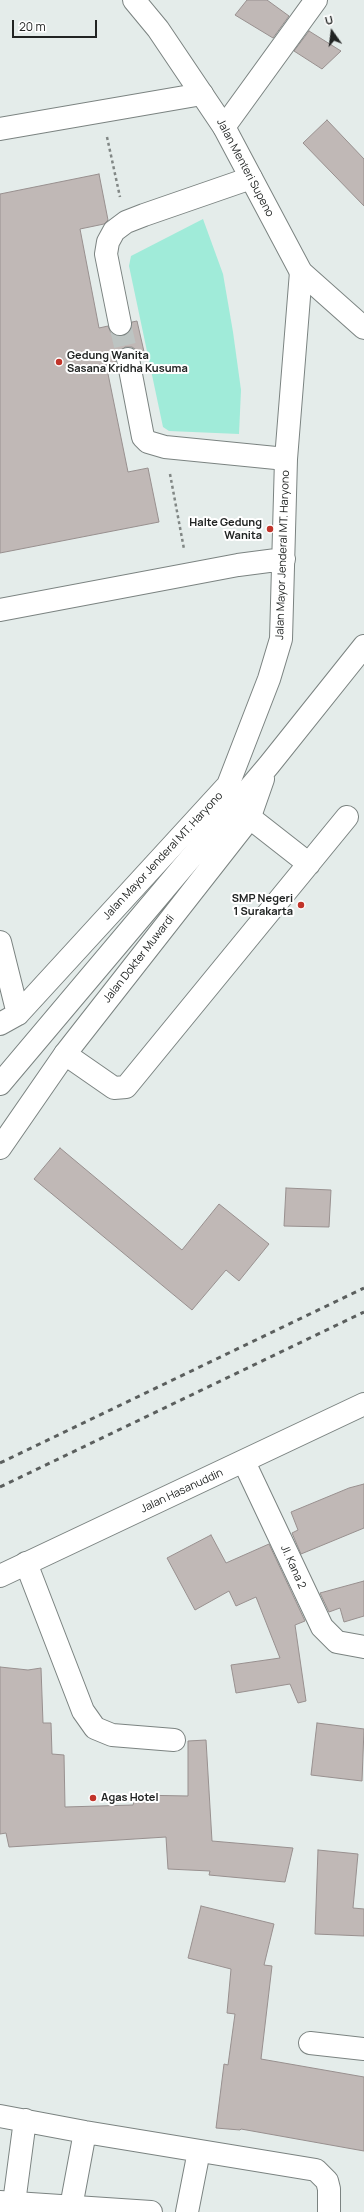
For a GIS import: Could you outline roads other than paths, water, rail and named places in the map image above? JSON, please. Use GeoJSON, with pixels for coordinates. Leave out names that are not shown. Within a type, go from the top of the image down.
{"type":"FeatureCollection","features":[{"type":"Feature","properties":{"kind":"main road","name":"Jalan Menteri Supeno"},"geometry":{"type":"LineString","coordinates":[[134,0],[158,29],[224,127],[301,272],[364,328]]}},
{"type":"Feature","properties":{"kind":"main road"},"geometry":{"type":"LineString","coordinates":[[224,127],[316,0]]}},
{"type":"Feature","properties":{"kind":"main road"},"geometry":{"type":"LineString","coordinates":[[0,129],[202,94]]}},
{"type":"Feature","properties":{"kind":"main road"},"geometry":{"type":"LineString","coordinates":[[120,324],[106,254],[108,242],[114,231],[126,222],[251,178]]}},
{"type":"Feature","properties":{"kind":"main road","name":"Jalan Mayor Jenderal MT. Haryono"},"geometry":{"type":"LineString","coordinates":[[9,1019],[228,785],[269,679],[281,639],[286,459],[301,272]]}},
{"type":"Feature","properties":{"kind":"main road"},"geometry":{"type":"LineString","coordinates":[[128,359],[143,437],[148,442],[165,448],[286,459]]}},
{"type":"Feature","properties":{"kind":"main road"},"geometry":{"type":"LineString","coordinates":[[0,610],[188,574],[284,559]]}},
{"type":"Feature","properties":{"kind":"main road"},"geometry":{"type":"LineString","coordinates":[[0,1084],[362,653]]}},
{"type":"Feature","properties":{"kind":"main road","name":"Jalan Dokter Muwardi"},"geometry":{"type":"LineString","coordinates":[[0,1148],[65,1054],[249,817],[269,765]]}},
{"type":"Feature","properties":{"kind":"main road"},"geometry":{"type":"LineString","coordinates":[[249,817],[309,864]]}},
{"type":"Feature","properties":{"kind":"main road"},"geometry":{"type":"LineString","coordinates":[[65,1054],[114,1088],[126,1087],[347,818]]}},
{"type":"Feature","properties":{"kind":"main road"},"geometry":{"type":"LineString","coordinates":[[0,942],[9,1019]]}},
{"type":"Feature","properties":{"kind":"main road","name":"Jalan Hasanuddin"},"geometry":{"type":"LineString","coordinates":[[0,1576],[364,1404]]}},
{"type":"Feature","properties":{"kind":"main road","name":"Jl. Kana 2"},"geometry":{"type":"LineString","coordinates":[[244,1462],[322,1627],[336,1642],[364,1647]]}},
{"type":"Feature","properties":{"kind":"main road"},"geometry":{"type":"LineString","coordinates":[[26,1563],[83,1711],[95,1728],[112,1735],[174,1740]]}},
{"type":"Feature","properties":{"kind":"main road"},"geometry":{"type":"LineString","coordinates":[[310,2043],[364,2049]]}},
{"type":"Feature","properties":{"kind":"main road"},"geometry":{"type":"LineString","coordinates":[[0,2116],[85,2132],[316,2170],[327,2181],[329,2189],[330,2212]]}},
{"type":"Feature","properties":{"kind":"main road"},"geometry":{"type":"LineString","coordinates":[[25,2120],[7,2202],[151,2212]]}},
{"type":"Feature","properties":{"kind":"main road"},"geometry":{"type":"LineString","coordinates":[[71,2207],[85,2132]]}},
{"type":"Feature","properties":{"kind":"main road"},"geometry":{"type":"LineString","coordinates":[[187,2212],[199,2151]]}},
{"type":"Feature","properties":{"kind":"tunnel"},"geometry":{"type":"LineString","coordinates":[[120,324],[128,359]]}},
{"type":"Feature","properties":{"kind":"railway"},"geometry":{"type":"LineString","coordinates":[[0,1463],[364,1288]]}},
{"type":"Feature","properties":{"kind":"railway"},"geometry":{"type":"LineString","coordinates":[[0,1487],[364,1312]]}},
{"type":"Feature","properties":{"kind":"place","name":"Gedung Wanita Sasana Kridha Kusuma"},"geometry":{"type":"Point","coordinates":[59,362]}},
{"type":"Feature","properties":{"kind":"place","name":"Halte Gedung Wanita"},"geometry":{"type":"Point","coordinates":[270,529]}},
{"type":"Feature","properties":{"kind":"place","name":"SMP Negeri 1 Surakarta"},"geometry":{"type":"Point","coordinates":[301,905]}},
{"type":"Feature","properties":{"kind":"place","name":"Agas Hotel"},"geometry":{"type":"Point","coordinates":[93,1798]}}]}
